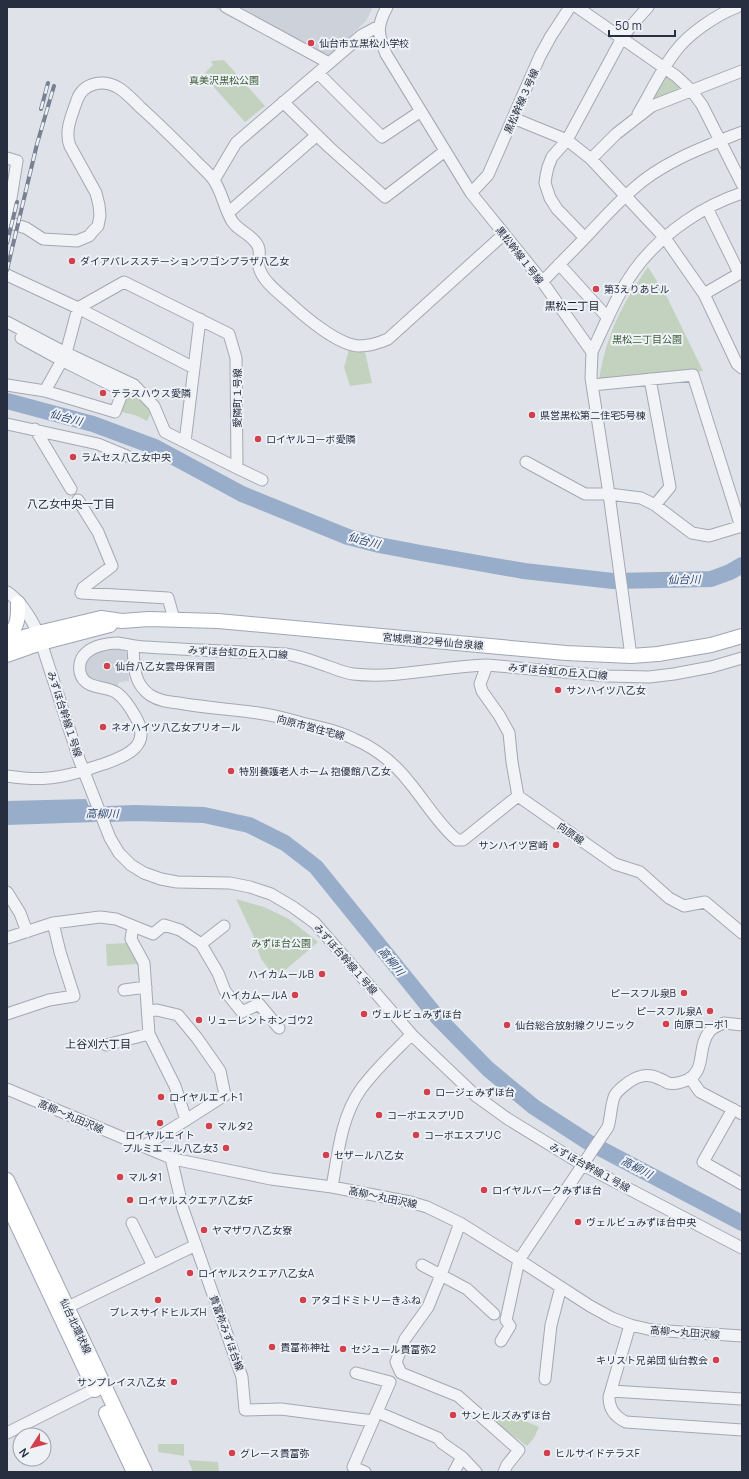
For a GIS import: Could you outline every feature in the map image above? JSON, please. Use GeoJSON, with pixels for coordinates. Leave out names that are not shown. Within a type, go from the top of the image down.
{"type":"FeatureCollection","features":[{"type":"Feature","properties":{"kind":"main road"},"geometry":{"type":"LineString","coordinates":[[7,636],[15,628],[18,622],[18,603]]}},
{"type":"Feature","properties":{"kind":"main road","name":"宮城県道22号仙台泉線"},"geometry":{"type":"LineString","coordinates":[[39,638],[102,618],[122,621],[149,618],[218,621],[566,653],[631,656],[658,654],[711,645],[742,636]]}},
{"type":"Feature","properties":{"kind":"main road"},"geometry":{"type":"LineString","coordinates":[[7,642],[39,638]]}},
{"type":"Feature","properties":{"kind":"main road"},"geometry":{"type":"LineString","coordinates":[[7,655],[39,638]]}},
{"type":"Feature","properties":{"kind":"main road","name":"仙台北環状線"},"geometry":{"type":"LineString","coordinates":[[7,1180],[145,1472]]}},
{"type":"Feature","properties":{"kind":"main road","name":"仙台北環状線"},"geometry":{"type":"LineString","coordinates":[[7,1203],[134,1472]]}},
{"type":"Feature","properties":{"kind":"street"},"geometry":{"type":"LineString","coordinates":[[226,7],[329,63]]}},
{"type":"Feature","properties":{"kind":"street"},"geometry":{"type":"LineString","coordinates":[[214,180],[236,143],[362,35],[379,26],[387,7]]}},
{"type":"Feature","properties":{"kind":"street","name":"黒松幹線３号線"},"geometry":{"type":"LineString","coordinates":[[471,193],[488,175],[540,56],[570,7]]}},
{"type":"Feature","properties":{"kind":"street"},"geometry":{"type":"LineString","coordinates":[[577,7],[676,76],[691,90],[702,105],[742,184]]}},
{"type":"Feature","properties":{"kind":"street"},"geometry":{"type":"LineString","coordinates":[[585,238],[557,209],[547,192],[545,183],[548,167],[552,157],[567,140],[622,38],[648,7]]}},
{"type":"Feature","properties":{"kind":"street"},"geometry":{"type":"LineString","coordinates":[[636,118],[675,52],[691,36],[715,17],[737,7]]}},
{"type":"Feature","properties":{"kind":"street","name":"黒松幹線１号線"},"geometry":{"type":"LineString","coordinates":[[379,26],[379,37],[386,54],[471,193],[542,282],[592,352]]}},
{"type":"Feature","properties":{"kind":"street"},"geometry":{"type":"LineString","coordinates":[[590,159],[616,134],[652,106],[742,71]]}},
{"type":"Feature","properties":{"kind":"street"},"geometry":{"type":"LineString","coordinates":[[318,73],[382,137],[421,111]]}},
{"type":"Feature","properties":{"kind":"street"},"geometry":{"type":"LineString","coordinates":[[7,158],[17,161],[7,223],[26,228],[43,239],[77,240],[89,236],[98,226],[100,216],[99,205],[96,193],[70,146],[67,138],[67,131],[78,96],[84,89],[100,82],[118,87],[162,127],[214,180],[232,222],[251,236],[258,246],[259,267],[271,285],[291,304],[328,333],[350,344],[359,346],[370,345],[388,339],[504,234]]}},
{"type":"Feature","properties":{"kind":"street"},"geometry":{"type":"LineString","coordinates":[[283,102],[385,197],[445,151]]}},
{"type":"Feature","properties":{"kind":"street"},"geometry":{"type":"LineString","coordinates":[[513,118],[567,140],[590,159],[665,238],[704,294],[737,364],[742,368]]}},
{"type":"Feature","properties":{"kind":"street"},"geometry":{"type":"LineString","coordinates":[[542,282],[632,190],[666,165],[720,140],[742,132]]}},
{"type":"Feature","properties":{"kind":"street"},"geometry":{"type":"LineString","coordinates":[[228,213],[317,135]]}},
{"type":"Feature","properties":{"kind":"street"},"geometry":{"type":"LineString","coordinates":[[631,656],[609,494],[592,385],[592,352],[616,300],[639,264],[676,229],[707,208],[727,198],[742,193]]}},
{"type":"Feature","properties":{"kind":"street"},"geometry":{"type":"LineString","coordinates":[[704,294],[741,272],[707,208]]}},
{"type":"Feature","properties":{"kind":"street"},"geometry":{"type":"LineString","coordinates":[[559,264],[608,318]]}},
{"type":"Feature","properties":{"kind":"street"},"geometry":{"type":"LineString","coordinates":[[7,275],[78,308],[194,368]]}},
{"type":"Feature","properties":{"kind":"street","name":"愛隣町１号線"},"geometry":{"type":"LineString","coordinates":[[78,308],[124,282],[229,334],[236,358],[237,468]]}},
{"type":"Feature","properties":{"kind":"street"},"geometry":{"type":"LineString","coordinates":[[45,391],[64,357],[78,308]]}},
{"type":"Feature","properties":{"kind":"street"},"geometry":{"type":"LineString","coordinates":[[185,442],[200,319]]}},
{"type":"Feature","properties":{"kind":"street"},"geometry":{"type":"LineString","coordinates":[[7,322],[123,391],[115,412],[45,391],[7,384]]}},
{"type":"Feature","properties":{"kind":"street"},"geometry":{"type":"LineString","coordinates":[[7,329],[64,357],[134,385],[154,406],[165,432],[262,480]]}},
{"type":"Feature","properties":{"kind":"street"},"geometry":{"type":"LineString","coordinates":[[526,462],[585,494],[609,494],[641,498],[655,504],[692,533],[709,536],[741,527],[693,375],[592,385]]}},
{"type":"Feature","properties":{"kind":"street"},"geometry":{"type":"LineString","coordinates":[[650,379],[670,487],[655,504]]}},
{"type":"Feature","properties":{"kind":"street"},"geometry":{"type":"LineString","coordinates":[[7,424],[98,444],[127,456]]}},
{"type":"Feature","properties":{"kind":"street"},"geometry":{"type":"LineString","coordinates":[[35,429],[71,489]]}},
{"type":"Feature","properties":{"kind":"street"},"geometry":{"type":"LineString","coordinates":[[78,500],[98,532],[112,566],[82,588],[81,593],[168,598],[174,619]]}},
{"type":"Feature","properties":{"kind":"street","name":"みずほ台幹線１号線"},"geometry":{"type":"LineString","coordinates":[[7,592],[31,618],[89,784],[110,838],[118,853],[131,865],[153,877],[177,882],[230,883],[271,894],[293,907],[315,923],[413,1036],[476,1096],[508,1119],[742,1248]]}},
{"type":"Feature","properties":{"kind":"street","name":"みずほ台虹の丘入口線"},"geometry":{"type":"LineString","coordinates":[[84,770],[129,754],[138,744],[141,736],[140,724],[123,698],[110,689],[87,683],[82,678],[80,672],[80,665],[85,653],[94,648],[116,643],[133,646],[286,654],[302,657],[352,674],[404,674],[487,665],[608,676],[649,676],[674,674],[711,667],[742,658]]}},
{"type":"Feature","properties":{"kind":"street","name":"向原市営住宅線"},"geometry":{"type":"LineString","coordinates":[[133,646],[134,670],[138,681],[143,689],[159,700],[258,713],[338,732],[355,739],[391,763],[408,780],[447,832],[457,840],[463,840],[518,796]]}},
{"type":"Feature","properties":{"kind":"street"},"geometry":{"type":"LineString","coordinates":[[487,665],[480,684],[482,691],[499,715],[508,733],[518,796]]}},
{"type":"Feature","properties":{"kind":"street"},"geometry":{"type":"LineString","coordinates":[[7,776],[34,780],[48,779],[84,770]]}},
{"type":"Feature","properties":{"kind":"street","name":"向原線"},"geometry":{"type":"LineString","coordinates":[[518,796],[615,864],[640,872],[669,898],[684,906],[704,902],[742,933]]}},
{"type":"Feature","properties":{"kind":"street"},"geometry":{"type":"LineString","coordinates":[[7,892],[20,913],[26,932]]}},
{"type":"Feature","properties":{"kind":"street"},"geometry":{"type":"LineString","coordinates":[[7,938],[53,923],[100,917],[116,919],[153,934],[164,925],[180,930],[201,944],[218,973],[225,991],[242,1012],[259,1004],[279,1028]]}},
{"type":"Feature","properties":{"kind":"street"},"geometry":{"type":"LineString","coordinates":[[7,1014],[50,1000],[74,996],[60,952],[53,923]]}},
{"type":"Feature","properties":{"kind":"street"},"geometry":{"type":"LineString","coordinates":[[133,926],[131,939],[144,963],[149,1034],[175,1086],[186,1120]]}},
{"type":"Feature","properties":{"kind":"street"},"geometry":{"type":"LineString","coordinates":[[201,944],[224,926]]}},
{"type":"Feature","properties":{"kind":"street"},"geometry":{"type":"LineString","coordinates":[[124,990],[146,987]]}},
{"type":"Feature","properties":{"kind":"street"},"geometry":{"type":"LineString","coordinates":[[144,1146],[225,1095],[220,1072],[198,1038],[178,1014],[157,1010],[148,1011]]}},
{"type":"Feature","properties":{"kind":"street"},"geometry":{"type":"LineString","coordinates":[[502,1341],[510,1326],[506,1320],[519,1260],[608,1127],[616,1094],[635,1077],[646,1075],[658,1078],[670,1084],[686,1081],[697,1072],[702,1057],[702,1044],[709,1032],[724,1023],[742,1026]]}},
{"type":"Feature","properties":{"kind":"street"},"geometry":{"type":"LineString","coordinates":[[106,1045],[149,1034]]}},
{"type":"Feature","properties":{"kind":"street"},"geometry":{"type":"LineString","coordinates":[[332,1187],[345,1124],[352,1104],[361,1089],[374,1073],[408,1039],[413,1036]]}},
{"type":"Feature","properties":{"kind":"street"},"geometry":{"type":"LineString","coordinates":[[690,1078],[700,1092],[738,1111],[703,1162],[742,1184]]}},
{"type":"Feature","properties":{"kind":"street","name":"高柳～丸田沢線"},"geometry":{"type":"LineString","coordinates":[[7,1088],[171,1158],[270,1179],[332,1187],[410,1202],[427,1207],[460,1223],[561,1288],[612,1318],[630,1325],[652,1330],[742,1336]]}},
{"type":"Feature","properties":{"kind":"street","name":"貴富祢みずほ台線"},"geometry":{"type":"LineString","coordinates":[[171,1158],[183,1209],[242,1377],[245,1410],[281,1409],[375,1416],[438,1438],[442,1443],[462,1457],[476,1472]]}},
{"type":"Feature","properties":{"kind":"street"},"geometry":{"type":"LineString","coordinates":[[132,1222],[153,1266]]}},
{"type":"Feature","properties":{"kind":"street"},"geometry":{"type":"LineString","coordinates":[[460,1223],[428,1307],[405,1339],[396,1362],[400,1373],[458,1396],[519,1450],[507,1465],[504,1472]]}},
{"type":"Feature","properties":{"kind":"street"},"geometry":{"type":"LineString","coordinates":[[68,1307],[196,1245]]}},
{"type":"Feature","properties":{"kind":"street"},"geometry":{"type":"LineString","coordinates":[[422,1265],[467,1289],[488,1312]]}},
{"type":"Feature","properties":{"kind":"street"},"geometry":{"type":"LineString","coordinates":[[545,1379],[551,1325],[561,1288]]}},
{"type":"Feature","properties":{"kind":"street"},"geometry":{"type":"LineString","coordinates":[[630,1325],[609,1403],[612,1410],[620,1419],[626,1422],[742,1430]]}},
{"type":"Feature","properties":{"kind":"street"},"geometry":{"type":"LineString","coordinates":[[356,1373],[390,1382],[354,1467],[364,1472]]}},
{"type":"Feature","properties":{"kind":"street"},"geometry":{"type":"LineString","coordinates":[[7,1433],[95,1389]]}},
{"type":"Feature","properties":{"kind":"street"},"geometry":{"type":"LineString","coordinates":[[611,1391],[742,1399]]}},
{"type":"Feature","properties":{"kind":"street"},"geometry":{"type":"LineString","coordinates":[[454,1472],[462,1457]]}},
{"type":"Feature","properties":{"kind":"shaded area","name":"仙台市立黒松小学校"},"geometry":{"type":"Polygon","coordinates":[[[213,7],[373,7],[366,21],[320,65],[213,7]]]}},
{"type":"Feature","properties":{"kind":"shaded area","name":"仙台八乙女雲母保育園"},"geometry":{"type":"Polygon","coordinates":[[[112,648],[122,649],[127,653],[129,681],[119,682],[117,689],[94,682],[89,679],[84,670],[89,655],[94,652],[112,648]]]}},
{"type":"Feature","properties":{"kind":"green space","name":"真美沢黒松公園"},"geometry":{"type":"Polygon","coordinates":[[[224,60],[265,106],[245,122],[203,75],[213,65],[211,61],[224,60]]]}},
{"type":"Feature","properties":{"kind":"green space"},"geometry":{"type":"Polygon","coordinates":[[[665,73],[682,88],[651,102],[649,101],[665,73]]]}},
{"type":"Feature","properties":{"kind":"green space","name":"黒松二丁目公園"},"geometry":{"type":"Polygon","coordinates":[[[648,267],[667,297],[703,371],[599,380],[606,349],[616,320],[630,294],[648,267]]]}},
{"type":"Feature","properties":{"kind":"green space"},"geometry":{"type":"Polygon","coordinates":[[[349,350],[365,352],[372,383],[350,386],[344,367],[349,350]]]}},
{"type":"Feature","properties":{"kind":"green space"},"geometry":{"type":"Polygon","coordinates":[[[127,388],[134,391],[152,411],[147,421],[135,415],[118,411],[127,388]]]}},
{"type":"Feature","properties":{"kind":"green space","name":"みずほ台公園"},"geometry":{"type":"Polygon","coordinates":[[[236,899],[264,907],[289,919],[318,942],[276,978],[261,959],[253,935],[236,899]]]}},
{"type":"Feature","properties":{"kind":"green space"},"geometry":{"type":"Polygon","coordinates":[[[127,943],[138,964],[107,966],[106,944],[127,943]]]}},
{"type":"Feature","properties":{"kind":"green space"},"geometry":{"type":"Polygon","coordinates":[[[501,1411],[539,1427],[534,1438],[527,1446],[494,1421],[501,1411]]]}},
{"type":"Feature","properties":{"kind":"green space"},"geometry":{"type":"Polygon","coordinates":[[[158,1444],[184,1444],[184,1456],[158,1452],[158,1444]]]}},
{"type":"Feature","properties":{"kind":"green space"},"geometry":{"type":"Polygon","coordinates":[[[188,1460],[218,1462],[219,1472],[193,1472],[188,1460]]]}},
{"type":"Feature","properties":{"kind":"water"},"geometry":{"type":"Polygon","coordinates":[[[86,799],[95,822],[7,825],[7,801],[86,799]]]}},
{"type":"Feature","properties":{"kind":"waterway","name":"仙台川"},"geometry":{"type":"LineString","coordinates":[[7,401],[93,424],[155,447],[242,494],[348,537],[379,545],[524,571],[613,581],[711,579],[730,572],[742,565]]}},
{"type":"Feature","properties":{"kind":"waterway","name":"高柳川"},"geometry":{"type":"LineString","coordinates":[[71,813],[204,815],[249,825],[285,843],[316,867],[438,1018],[488,1069],[534,1107],[588,1142],[742,1223]]}},
{"type":"Feature","properties":{"kind":"railway"},"geometry":{"type":"LineString","coordinates":[[41,109],[48,83]]}},
{"type":"Feature","properties":{"kind":"railway"},"geometry":{"type":"LineString","coordinates":[[7,270],[37,144],[54,86]]}},
{"type":"Feature","properties":{"kind":"railway"},"geometry":{"type":"LineString","coordinates":[[7,243],[17,202]]}},
{"type":"Feature","properties":{"kind":"place","name":"仙台市立黒松小学校"},"geometry":{"type":"Point","coordinates":[311,43]}},
{"type":"Feature","properties":{"kind":"place","name":"ダイアパレスステーションワゴンプラザ八乙女"},"geometry":{"type":"Point","coordinates":[72,261]}},
{"type":"Feature","properties":{"kind":"place","name":"第3えりあビル"},"geometry":{"type":"Point","coordinates":[596,289]}},
{"type":"Feature","properties":{"kind":"place","name":"テラスハウス愛隣"},"geometry":{"type":"Point","coordinates":[103,393]}},
{"type":"Feature","properties":{"kind":"place","name":"県営黒松第二住宅5号棟"},"geometry":{"type":"Point","coordinates":[532,415]}},
{"type":"Feature","properties":{"kind":"place","name":"ロイヤルコーポ愛隣"},"geometry":{"type":"Point","coordinates":[258,439]}},
{"type":"Feature","properties":{"kind":"place","name":"ラムセス八乙女中央"},"geometry":{"type":"Point","coordinates":[73,457]}},
{"type":"Feature","properties":{"kind":"place","name":"仙台八乙女雲母保育園"},"geometry":{"type":"Point","coordinates":[107,666]}},
{"type":"Feature","properties":{"kind":"place","name":"サンハイツ八乙女"},"geometry":{"type":"Point","coordinates":[558,690]}},
{"type":"Feature","properties":{"kind":"place","name":"ネオハイツ八乙女プリオール"},"geometry":{"type":"Point","coordinates":[103,727]}},
{"type":"Feature","properties":{"kind":"place","name":"特別養護老人ホーム 抱優館八乙女"},"geometry":{"type":"Point","coordinates":[231,771]}},
{"type":"Feature","properties":{"kind":"place","name":"サンハイツ宮崎"},"geometry":{"type":"Point","coordinates":[556,845]}},
{"type":"Feature","properties":{"kind":"place","name":"ハイカムールB"},"geometry":{"type":"Point","coordinates":[322,974]}},
{"type":"Feature","properties":{"kind":"place","name":"ピースフル泉B"},"geometry":{"type":"Point","coordinates":[684,993]}},
{"type":"Feature","properties":{"kind":"place","name":"ハイカムールA"},"geometry":{"type":"Point","coordinates":[295,995]}},
{"type":"Feature","properties":{"kind":"place","name":"ピースフル泉A"},"geometry":{"type":"Point","coordinates":[710,1011]}},
{"type":"Feature","properties":{"kind":"place","name":"ヴェルビュみずほ台"},"geometry":{"type":"Point","coordinates":[364,1014]}},
{"type":"Feature","properties":{"kind":"place","name":"リューレントホンゴウ2"},"geometry":{"type":"Point","coordinates":[199,1020]}},
{"type":"Feature","properties":{"kind":"place","name":"向原コーポ1"},"geometry":{"type":"Point","coordinates":[666,1024]}},
{"type":"Feature","properties":{"kind":"place","name":"仙台総合放射線クリニック"},"geometry":{"type":"Point","coordinates":[507,1025]}},
{"type":"Feature","properties":{"kind":"place","name":"ロージェみずほ台"},"geometry":{"type":"Point","coordinates":[427,1092]}},
{"type":"Feature","properties":{"kind":"place","name":"ロイヤルエイト1"},"geometry":{"type":"Point","coordinates":[161,1097]}},
{"type":"Feature","properties":{"kind":"place","name":"コーポエスプリD"},"geometry":{"type":"Point","coordinates":[379,1115]}},
{"type":"Feature","properties":{"kind":"place","name":"ロイヤルエイト"},"geometry":{"type":"Point","coordinates":[160,1123]}},
{"type":"Feature","properties":{"kind":"place","name":"マルタ2"},"geometry":{"type":"Point","coordinates":[209,1126]}},
{"type":"Feature","properties":{"kind":"place","name":"コーポエスプリC"},"geometry":{"type":"Point","coordinates":[416,1135]}},
{"type":"Feature","properties":{"kind":"place","name":"プルミエール八乙女3"},"geometry":{"type":"Point","coordinates":[226,1148]}},
{"type":"Feature","properties":{"kind":"place","name":"セザール八乙女"},"geometry":{"type":"Point","coordinates":[326,1155]}},
{"type":"Feature","properties":{"kind":"place","name":"マルタ1"},"geometry":{"type":"Point","coordinates":[120,1177]}},
{"type":"Feature","properties":{"kind":"place","name":"ロイヤルパークみずほ台"},"geometry":{"type":"Point","coordinates":[484,1190]}},
{"type":"Feature","properties":{"kind":"place","name":"ロイヤルスクエア八乙女F"},"geometry":{"type":"Point","coordinates":[130,1200]}},
{"type":"Feature","properties":{"kind":"place","name":"ヴェルビュみずほ台中央"},"geometry":{"type":"Point","coordinates":[578,1222]}},
{"type":"Feature","properties":{"kind":"place","name":"ヤマザワ八乙女寮"},"geometry":{"type":"Point","coordinates":[204,1230]}},
{"type":"Feature","properties":{"kind":"place","name":"ロイヤルスクエア八乙女A"},"geometry":{"type":"Point","coordinates":[190,1273]}},
{"type":"Feature","properties":{"kind":"place","name":"ブレスサイドヒルズH"},"geometry":{"type":"Point","coordinates":[158,1300]}},
{"type":"Feature","properties":{"kind":"place","name":"アタゴドミトリーきふね"},"geometry":{"type":"Point","coordinates":[303,1300]}},
{"type":"Feature","properties":{"kind":"place","name":"貴富祢神社"},"geometry":{"type":"Point","coordinates":[272,1347]}},
{"type":"Feature","properties":{"kind":"place","name":"セジュール貴富弥2"},"geometry":{"type":"Point","coordinates":[343,1349]}},
{"type":"Feature","properties":{"kind":"place","name":"キリスト兄弟団 仙台教会"},"geometry":{"type":"Point","coordinates":[716,1360]}},
{"type":"Feature","properties":{"kind":"place","name":"サンプレイス八乙女"},"geometry":{"type":"Point","coordinates":[174,1382]}},
{"type":"Feature","properties":{"kind":"place","name":"サンヒルズみずほ台"},"geometry":{"type":"Point","coordinates":[453,1415]}},
{"type":"Feature","properties":{"kind":"place","name":"グレース貴富弥"},"geometry":{"type":"Point","coordinates":[232,1453]}},
{"type":"Feature","properties":{"kind":"place","name":"ヒルサイドテラスF"},"geometry":{"type":"Point","coordinates":[547,1453]}},
{"type":"Feature","properties":{"kind":"district","name":"黒松二丁目"},"geometry":{"type":"Point","coordinates":[572,305]}},
{"type":"Feature","properties":{"kind":"district","name":"八乙女中央一丁目"},"geometry":{"type":"Point","coordinates":[71,503]}},
{"type":"Feature","properties":{"kind":"district","name":"上谷刈六丁目"},"geometry":{"type":"Point","coordinates":[98,1043]}}]}
